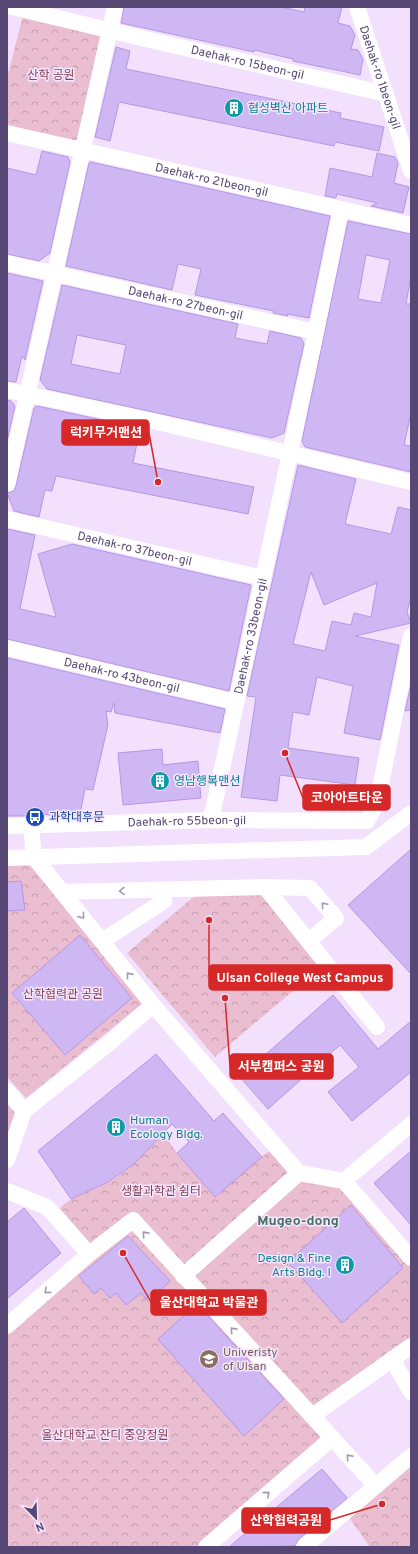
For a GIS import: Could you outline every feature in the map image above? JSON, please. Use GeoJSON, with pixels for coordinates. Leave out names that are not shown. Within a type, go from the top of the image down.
{"type":"FeatureCollection","features":[{"type":"Feature","properties":{"kind":"street","name":"Daehak-ro 15beon-gil"},"geometry":{"type":"LineString","coordinates":[[12,7],[386,94]]}},
{"type":"Feature","properties":{"kind":"street"},"geometry":{"type":"LineString","coordinates":[[7,484],[114,7]]}},
{"type":"Feature","properties":{"kind":"street","name":"Daehak-ro 1beon-gil"},"geometry":{"type":"LineString","coordinates":[[357,7],[411,171]]}},
{"type":"Feature","properties":{"kind":"street","name":"Daehak-ro 21beon-gil"},"geometry":{"type":"LineString","coordinates":[[7,132],[411,225]]}},
{"type":"Feature","properties":{"kind":"street"},"geometry":{"type":"LineString","coordinates":[[290,454],[341,209]]}},
{"type":"Feature","properties":{"kind":"street","name":"Daehak-ro 27beon-gil"},"geometry":{"type":"LineString","coordinates":[[7,263],[316,332]]}},
{"type":"Feature","properties":{"kind":"street"},"geometry":{"type":"LineString","coordinates":[[7,390],[411,482]]}},
{"type":"Feature","properties":{"kind":"street","name":"Daehak-ro 33beon-gil"},"geometry":{"type":"LineString","coordinates":[[211,820],[290,454]]}},
{"type":"Feature","properties":{"kind":"street","name":"Daehak-ro 37beon-gil"},"geometry":{"type":"LineString","coordinates":[[7,519],[263,578]]}},
{"type":"Feature","properties":{"kind":"street"},"geometry":{"type":"LineString","coordinates":[[409,649],[411,636]]}},
{"type":"Feature","properties":{"kind":"street","name":"Daehak-ro 43beon-gil"},"geometry":{"type":"LineString","coordinates":[[7,648],[236,702]]}},
{"type":"Feature","properties":{"kind":"street","name":"Daehak-ro 55beon-gil"},"geometry":{"type":"LineString","coordinates":[[7,826],[211,820],[368,820],[377,803],[409,649]]}},
{"type":"Feature","properties":{"kind":"street"},"geometry":{"type":"LineString","coordinates":[[7,858],[366,847],[411,813]]}},
{"type":"Feature","properties":{"kind":"street"},"geometry":{"type":"LineString","coordinates":[[31,825],[34,857],[153,1005],[299,1173],[344,1181],[411,1258]]}},
{"type":"Feature","properties":{"kind":"street"},"geometry":{"type":"LineString","coordinates":[[62,892],[265,887],[310,888],[336,918],[309,942]]}},
{"type":"Feature","properties":{"kind":"street"},"geometry":{"type":"LineString","coordinates":[[265,887],[378,1027]]}},
{"type":"Feature","properties":{"kind":"street"},"geometry":{"type":"LineString","coordinates":[[102,941],[164,900],[161,890]]}},
{"type":"Feature","properties":{"kind":"street"},"geometry":{"type":"LineString","coordinates":[[7,1160],[24,1111],[108,1044],[153,1005]]}},
{"type":"Feature","properties":{"kind":"street"},"geometry":{"type":"LineString","coordinates":[[7,1091],[24,1111]]}},
{"type":"Feature","properties":{"kind":"street"},"geometry":{"type":"LineString","coordinates":[[344,1181],[411,1124]]}},
{"type":"Feature","properties":{"kind":"street"},"geometry":{"type":"LineString","coordinates":[[184,1276],[299,1173]]}},
{"type":"Feature","properties":{"kind":"street"},"geometry":{"type":"LineString","coordinates":[[7,1191],[47,1207],[89,1254]]}},
{"type":"Feature","properties":{"kind":"street"},"geometry":{"type":"LineString","coordinates":[[7,1326],[89,1254],[133,1220],[376,1486]]}},
{"type":"Feature","properties":{"kind":"street"},"geometry":{"type":"LineString","coordinates":[[312,1416],[411,1346]]}},
{"type":"Feature","properties":{"kind":"street"},"geometry":{"type":"LineString","coordinates":[[392,1359],[411,1392]]}},
{"type":"Feature","properties":{"kind":"street"},"geometry":{"type":"LineString","coordinates":[[206,1547],[332,1438]]}},
{"type":"Feature","properties":{"kind":"street"},"geometry":{"type":"LineString","coordinates":[[304,1547],[411,1456]]}},
{"type":"Feature","properties":{"kind":"green space","name":"산학 공원"},"geometry":{"type":"Polygon","coordinates":[[[23,15],[104,35],[77,142],[7,125],[7,78],[23,15]]]}},
{"type":"Feature","properties":{"kind":"green space","name":"산학협력관 공원"},"geometry":{"type":"Polygon","coordinates":[[[28,863],[143,1003],[26,1098],[7,1077],[7,864],[28,863]]]}},
{"type":"Feature","properties":{"kind":"green space"},"geometry":{"type":"Polygon","coordinates":[[[265,887],[326,963],[215,1057],[127,953],[203,889],[265,887]]]}},
{"type":"Feature","properties":{"kind":"green space"},"geometry":{"type":"Polygon","coordinates":[[[7,1101],[19,1113],[7,1146],[7,1101]]]}},
{"type":"Feature","properties":{"kind":"green space","name":"생활과학관 쉼터"},"geometry":{"type":"Polygon","coordinates":[[[163,1133],[177,1153],[215,1197],[269,1151],[289,1174],[183,1269],[132,1215],[93,1247],[60,1208],[70,1200],[107,1183],[123,1173],[144,1154],[163,1133]]]}},
{"type":"Feature","properties":{"kind":"green space"},"geometry":{"type":"Polygon","coordinates":[[[301,1178],[341,1185],[411,1267],[411,1341],[312,1411],[191,1275],[301,1178]]]}},
{"type":"Feature","properties":{"kind":"green space","name":"울산대학교 잔디 중앙정원"},"geometry":{"type":"Polygon","coordinates":[[[133,1220],[332,1438],[206,1547],[7,1547],[7,1326],[133,1220]]]}},
{"type":"Feature","properties":{"kind":"green space"},"geometry":{"type":"Polygon","coordinates":[[[411,1456],[411,1547],[370,1547],[345,1512],[411,1456]]]}},
{"type":"Feature","properties":{"kind":"building"},"geometry":{"type":"Polygon","coordinates":[[[124,7],[281,7],[304,12],[305,7],[342,7],[338,23],[350,26],[355,35],[351,49],[358,50],[363,59],[360,75],[293,61],[293,59],[254,50],[254,52],[121,23],[124,7]]]}},
{"type":"Feature","properties":{"kind":"building","name":"협성벽산 아파트"},"geometry":{"type":"Polygon","coordinates":[[[116,47],[130,51],[126,69],[341,113],[340,118],[384,127],[379,151],[335,142],[334,146],[119,102],[110,141],[95,137],[116,47]]]}},
{"type":"Feature","properties":{"kind":"building"},"geometry":{"type":"Polygon","coordinates":[[[42,151],[68,157],[70,162],[50,253],[39,261],[7,254],[7,168],[36,175],[42,151]]]}},
{"type":"Feature","properties":{"kind":"building"},"geometry":{"type":"Polygon","coordinates":[[[377,153],[395,157],[398,163],[394,183],[409,187],[403,213],[371,206],[377,203],[337,194],[336,198],[325,196],[330,168],[372,177],[377,153]]]}},
{"type":"Feature","properties":{"kind":"building"},"geometry":{"type":"Polygon","coordinates":[[[91,162],[330,216],[309,318],[273,313],[274,311],[195,295],[201,269],[178,264],[172,290],[66,266],[89,163],[91,162]]]}},
{"type":"Feature","properties":{"kind":"building"},"geometry":{"type":"Polygon","coordinates":[[[348,221],[411,234],[411,276],[406,304],[411,304],[411,413],[404,445],[411,446],[411,472],[305,447],[302,441],[348,221]],[[366,255],[358,299],[381,303],[390,260],[366,255]]]}},
{"type":"Feature","properties":{"kind":"building"},"geometry":{"type":"Polygon","coordinates":[[[7,273],[43,281],[25,360],[22,356],[16,382],[7,381],[7,273]]]}},
{"type":"Feature","properties":{"kind":"building"},"geometry":{"type":"Polygon","coordinates":[[[62,285],[238,324],[235,338],[267,344],[270,331],[301,338],[304,344],[284,433],[272,438],[47,389],[40,380],[62,285]],[[77,335],[71,364],[120,374],[126,345],[77,335]]]}},
{"type":"Feature","properties":{"kind":"building"},"geometry":{"type":"Polygon","coordinates":[[[7,400],[11,401],[15,406],[7,441],[7,400]]]}},
{"type":"Feature","properties":{"kind":"building"},"geometry":{"type":"Polygon","coordinates":[[[37,406],[140,428],[133,463],[254,487],[248,514],[56,476],[52,491],[45,490],[39,517],[14,511],[7,493],[14,491],[16,486],[34,408],[37,406]]]}},
{"type":"Feature","properties":{"kind":"building"},"geometry":{"type":"Polygon","coordinates":[[[298,465],[356,479],[345,524],[391,534],[398,507],[411,510],[411,597],[407,612],[411,623],[355,636],[399,645],[380,740],[344,733],[353,686],[317,677],[309,715],[293,712],[288,748],[359,758],[355,785],[280,775],[277,801],[241,797],[256,697],[247,696],[298,465]],[[311,572],[293,644],[325,651],[332,621],[351,625],[354,613],[371,617],[377,583],[324,605],[311,572]]]}},
{"type":"Feature","properties":{"kind":"building"},"geometry":{"type":"Polygon","coordinates":[[[7,529],[35,535],[20,609],[56,617],[38,554],[72,544],[251,585],[229,691],[7,639],[7,529]]]}},
{"type":"Feature","properties":{"kind":"building"},"geometry":{"type":"Polygon","coordinates":[[[8,658],[225,709],[220,733],[115,713],[114,703],[111,712],[106,711],[108,725],[93,790],[85,789],[80,814],[7,816],[8,658]]]}},
{"type":"Feature","properties":{"kind":"building"},"geometry":{"type":"Polygon","coordinates":[[[411,684],[411,710],[405,711],[411,684]]]}},
{"type":"Feature","properties":{"kind":"building","name":"영남행복맨션"},"geometry":{"type":"Polygon","coordinates":[[[162,749],[163,765],[198,761],[201,798],[123,805],[118,753],[162,749]]]}},
{"type":"Feature","properties":{"kind":"building"},"geometry":{"type":"Polygon","coordinates":[[[411,849],[411,974],[348,905],[411,849]]]}},
{"type":"Feature","properties":{"kind":"building"},"geometry":{"type":"Polygon","coordinates":[[[21,881],[25,910],[7,911],[7,882],[21,881]]]}},
{"type":"Feature","properties":{"kind":"building"},"geometry":{"type":"Polygon","coordinates":[[[80,935],[132,998],[65,1055],[12,993],[80,935]]]}},
{"type":"Feature","properties":{"kind":"building"},"geometry":{"type":"Polygon","coordinates":[[[333,995],[378,1049],[411,1021],[411,1072],[352,1121],[328,1092],[359,1067],[340,1045],[268,1109],[240,1077],[333,995]]]}},
{"type":"Feature","properties":{"kind":"building","name":"Human Ecology Bldg."},"geometry":{"type":"Polygon","coordinates":[[[156,1054],[214,1121],[223,1113],[262,1157],[215,1197],[177,1153],[189,1142],[172,1124],[134,1164],[108,1182],[71,1199],[38,1151],[156,1054]]]}},
{"type":"Feature","properties":{"kind":"building"},"geometry":{"type":"Polygon","coordinates":[[[411,1151],[411,1225],[374,1183],[411,1151]]]}},
{"type":"Feature","properties":{"kind":"building","name":"Design & Fine Arts Bldg. I"},"geometry":{"type":"Polygon","coordinates":[[[351,1205],[403,1268],[342,1323],[288,1262],[351,1205]]]}},
{"type":"Feature","properties":{"kind":"building"},"geometry":{"type":"Polygon","coordinates":[[[24,1208],[61,1253],[7,1299],[7,1222],[24,1208]]]}},
{"type":"Feature","properties":{"kind":"building"},"geometry":{"type":"Polygon","coordinates":[[[128,1236],[170,1281],[154,1296],[151,1293],[146,1299],[141,1293],[126,1305],[116,1293],[110,1298],[101,1288],[94,1294],[79,1276],[128,1236]]]}},
{"type":"Feature","properties":{"kind":"building"},"geometry":{"type":"Polygon","coordinates":[[[197,1304],[284,1399],[244,1436],[158,1339],[197,1304]]]}},
{"type":"Feature","properties":{"kind":"building"},"geometry":{"type":"Polygon","coordinates":[[[322,1469],[347,1498],[298,1540],[295,1546],[229,1547],[322,1469]]]}},
{"type":"Feature","properties":{"kind":"place","name":"협성벽산 아파트"},"geometry":{"type":"Point","coordinates":[234,108]}},
{"type":"Feature","properties":{"kind":"place","name":"럭키무거맨션"},"geometry":{"type":"Point","coordinates":[158,482]}},
{"type":"Feature","properties":{"kind":"place","name":"코아아트타운"},"geometry":{"type":"Point","coordinates":[285,753]}},
{"type":"Feature","properties":{"kind":"place","name":"영남행복맨션"},"geometry":{"type":"Point","coordinates":[160,781]}},
{"type":"Feature","properties":{"kind":"place","name":"과학대후문"},"geometry":{"type":"Point","coordinates":[35,817]}},
{"type":"Feature","properties":{"kind":"place","name":"Ulsan College West Campus"},"geometry":{"type":"Point","coordinates":[209,920]}},
{"type":"Feature","properties":{"kind":"place","name":"서부캠퍼스 공원"},"geometry":{"type":"Point","coordinates":[225,998]}},
{"type":"Feature","properties":{"kind":"place","name":"Human Ecology Bldg."},"geometry":{"type":"Point","coordinates":[116,1127]}},
{"type":"Feature","properties":{"kind":"place","name":"울산대학교 박물관"},"geometry":{"type":"Point","coordinates":[123,1253]}},
{"type":"Feature","properties":{"kind":"place","name":"Design & Fine Arts Bldg. I"},"geometry":{"type":"Point","coordinates":[345,1265]}},
{"type":"Feature","properties":{"kind":"place","name":"Univeristy of Ulsan"},"geometry":{"type":"Point","coordinates":[209,1359]}},
{"type":"Feature","properties":{"kind":"place","name":"산학협력공원"},"geometry":{"type":"Point","coordinates":[382,1504]}},
{"type":"Feature","properties":{"kind":"district","name":"Mugeo-dong"},"geometry":{"type":"Point","coordinates":[298,1220]}}]}
